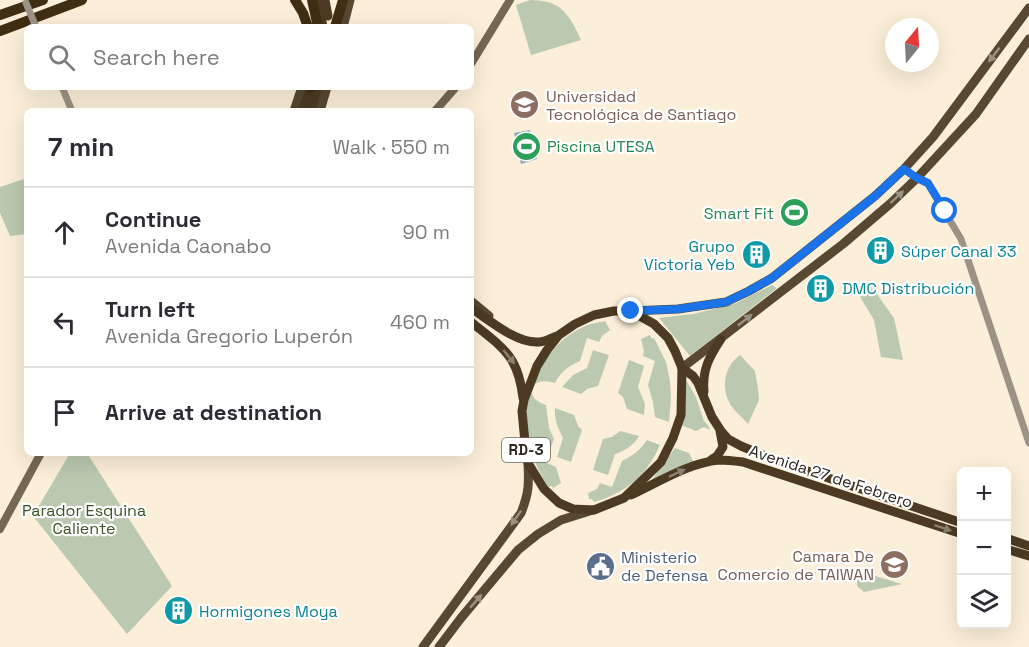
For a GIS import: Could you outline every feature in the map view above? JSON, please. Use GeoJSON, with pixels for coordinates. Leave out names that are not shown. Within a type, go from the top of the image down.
{"type":"FeatureCollection","features":[{"type":"Feature","properties":{"kind":"highway"},"geometry":{"type":"LineString","coordinates":[[0,15],[43,0]]}},
{"type":"Feature","properties":{"kind":"highway"},"geometry":{"type":"LineString","coordinates":[[0,32],[82,0]]}},
{"type":"Feature","properties":{"kind":"highway"},"geometry":{"type":"LineString","coordinates":[[13,27],[92,0]]}},
{"type":"Feature","properties":{"kind":"highway"},"geometry":{"type":"LineString","coordinates":[[295,0],[307,24]]}},
{"type":"Feature","properties":{"kind":"highway"},"geometry":{"type":"LineString","coordinates":[[312,0],[320,24]]}},
{"type":"Feature","properties":{"kind":"highway"},"geometry":{"type":"LineString","coordinates":[[318,0],[321,24]]}},
{"type":"Feature","properties":{"kind":"highway"},"geometry":{"type":"LineString","coordinates":[[324,0],[328,24]]}},
{"type":"Feature","properties":{"kind":"highway"},"geometry":{"type":"LineString","coordinates":[[336,24],[347,2]]}},
{"type":"Feature","properties":{"kind":"highway"},"geometry":{"type":"LineString","coordinates":[[303,108],[309,90]]}},
{"type":"Feature","properties":{"kind":"highway"},"geometry":{"type":"LineString","coordinates":[[310,90],[311,108]]}},
{"type":"Feature","properties":{"kind":"highway","name":"RD-3"},"geometry":{"type":"LineString","coordinates":[[474,310],[509,333],[536,343],[559,335],[594,315],[614,311],[631,311]]}},
{"type":"Feature","properties":{"kind":"highway"},"geometry":{"type":"LineString","coordinates":[[594,510],[624,498],[661,462],[681,415],[682,368],[675,351],[668,338],[654,324],[631,311]]}},
{"type":"Feature","properties":{"kind":"highway","name":"RD-3"},"geometry":{"type":"LineString","coordinates":[[474,325],[513,360],[519,375],[524,400]]}},
{"type":"Feature","properties":{"kind":"highway","name":"RD-3"},"geometry":{"type":"LineString","coordinates":[[559,335],[537,366],[524,400],[522,411],[526,453],[528,463],[544,489],[559,503],[573,509],[594,510]]}},
{"type":"Feature","properties":{"kind":"highway"},"geometry":{"type":"LineString","coordinates":[[705,403],[706,363],[721,339]]}},
{"type":"Feature","properties":{"kind":"highway","name":"Avenida 27 de Febrero"},"geometry":{"type":"LineString","coordinates":[[682,368],[698,383],[705,403],[718,427],[728,439],[766,457],[957,522]]}},
{"type":"Feature","properties":{"kind":"highway"},"geometry":{"type":"LineString","coordinates":[[706,463],[717,456],[723,447],[718,427]]}},
{"type":"Feature","properties":{"kind":"highway"},"geometry":{"type":"LineString","coordinates":[[736,461],[732,453],[736,450],[766,457]]}},
{"type":"Feature","properties":{"kind":"highway","name":"Avenida 27 de Febrero"},"geometry":{"type":"LineString","coordinates":[[624,498],[683,470],[720,460],[736,461],[957,532]]}},
{"type":"Feature","properties":{"kind":"highway"},"geometry":{"type":"LineString","coordinates":[[868,504],[864,495],[869,492]]}},
{"type":"Feature","properties":{"kind":"highway"},"geometry":{"type":"LineString","coordinates":[[1011,540],[1029,546]]}},
{"type":"Feature","properties":{"kind":"highway"},"geometry":{"type":"LineString","coordinates":[[1011,551],[1029,556]]}},
{"type":"Feature","properties":{"kind":"main road"},"geometry":{"type":"LineString","coordinates":[[306,0],[311,24]]}},
{"type":"Feature","properties":{"kind":"main road"},"geometry":{"type":"LineString","coordinates":[[474,59],[510,0]]}},
{"type":"Feature","properties":{"kind":"main road"},"geometry":{"type":"LineString","coordinates":[[343,24],[347,2]]}},
{"type":"Feature","properties":{"kind":"main road"},"geometry":{"type":"LineString","coordinates":[[631,311],[678,309],[726,302],[772,278],[875,196],[904,169],[933,137],[1029,8]]}},
{"type":"Feature","properties":{"kind":"main road"},"geometry":{"type":"LineString","coordinates":[[682,368],[832,253],[891,203],[976,114],[1029,39]]}},
{"type":"Feature","properties":{"kind":"main road"},"geometry":{"type":"LineString","coordinates":[[296,108],[308,90]]}},
{"type":"Feature","properties":{"kind":"main road"},"geometry":{"type":"LineString","coordinates":[[321,108],[326,90]]}},
{"type":"Feature","properties":{"kind":"main road"},"geometry":{"type":"LineString","coordinates":[[438,108],[453,90]]}},
{"type":"Feature","properties":{"kind":"main road"},"geometry":{"type":"LineString","coordinates":[[821,240],[832,253]]}},
{"type":"Feature","properties":{"kind":"main road","name":"RD-3"},"geometry":{"type":"LineString","coordinates":[[474,304],[509,333]]}},
{"type":"Feature","properties":{"kind":"main road"},"geometry":{"type":"LineString","coordinates":[[0,529],[39,456]]}},
{"type":"Feature","properties":{"kind":"main road"},"geometry":{"type":"LineString","coordinates":[[423,647],[521,513],[529,484],[528,463]]}},
{"type":"Feature","properties":{"kind":"main road"},"geometry":{"type":"LineString","coordinates":[[439,647],[518,550],[561,520],[594,510]]}},
{"type":"Feature","properties":{"kind":"street"},"geometry":{"type":"LineString","coordinates":[[25,2],[35,24]]}},
{"type":"Feature","properties":{"kind":"street"},"geometry":{"type":"LineString","coordinates":[[63,90],[71,108]]}},
{"type":"Feature","properties":{"kind":"street"},"geometry":{"type":"LineString","coordinates":[[904,169],[928,183],[961,239],[1029,444]]}},
{"type":"Feature","properties":{"kind":"green space"},"geometry":{"type":"Polygon","coordinates":[[[530,0],[549,3],[563,10],[581,40],[531,55],[516,5],[530,0]]]}},
{"type":"Feature","properties":{"kind":"green space"},"geometry":{"type":"Polygon","coordinates":[[[24,179],[24,234],[10,236],[0,213],[0,187],[24,179]]]}},
{"type":"Feature","properties":{"kind":"green space"},"geometry":{"type":"Polygon","coordinates":[[[772,285],[777,288],[690,356],[659,318],[693,314],[734,304],[772,285]]]}},
{"type":"Feature","properties":{"kind":"green space"},"geometry":{"type":"Polygon","coordinates":[[[871,286],[894,318],[903,360],[881,357],[874,320],[859,295],[871,286]]]}},
{"type":"Feature","properties":{"kind":"green space"},"geometry":{"type":"Polygon","coordinates":[[[605,321],[610,330],[602,336],[599,342],[587,338],[580,361],[565,370],[555,383],[539,382],[532,388],[540,368],[558,344],[586,326],[605,321]]]}},
{"type":"Feature","properties":{"kind":"green space"},"geometry":{"type":"Polygon","coordinates":[[[650,335],[652,339],[654,338],[666,362],[671,398],[669,422],[655,417],[648,385],[655,361],[643,356],[641,339],[650,335]]]}},
{"type":"Feature","properties":{"kind":"green space"},"geometry":{"type":"Polygon","coordinates":[[[593,350],[609,355],[598,386],[587,389],[581,394],[562,387],[573,375],[587,368],[593,350]]]}},
{"type":"Feature","properties":{"kind":"green space"},"geometry":{"type":"Polygon","coordinates":[[[740,355],[755,371],[758,388],[759,400],[748,424],[731,405],[725,389],[728,370],[740,355]]]}},
{"type":"Feature","properties":{"kind":"green space"},"geometry":{"type":"Polygon","coordinates":[[[629,360],[644,366],[638,387],[645,404],[644,415],[627,409],[623,397],[618,393],[629,360]]]}},
{"type":"Feature","properties":{"kind":"green space"},"geometry":{"type":"Polygon","coordinates":[[[685,378],[710,430],[704,427],[696,431],[681,425],[685,378]]]}},
{"type":"Feature","properties":{"kind":"green space"},"geometry":{"type":"Polygon","coordinates":[[[532,389],[534,397],[546,405],[549,428],[554,439],[545,462],[556,467],[561,483],[553,488],[548,487],[544,480],[528,442],[527,411],[532,389]]]}},
{"type":"Feature","properties":{"kind":"green space"},"geometry":{"type":"Polygon","coordinates":[[[555,408],[574,415],[582,430],[571,462],[557,457],[563,438],[555,416],[555,408]]]}},
{"type":"Feature","properties":{"kind":"green space"},"geometry":{"type":"Polygon","coordinates":[[[620,431],[639,436],[629,447],[615,454],[608,475],[593,470],[603,439],[612,437],[620,431]]]}},
{"type":"Feature","properties":{"kind":"green space"},"geometry":{"type":"Polygon","coordinates":[[[647,440],[660,445],[642,474],[616,494],[594,502],[589,499],[588,493],[597,489],[600,483],[612,487],[622,461],[642,447],[647,440]]]}},
{"type":"Feature","properties":{"kind":"green space"},"geometry":{"type":"Polygon","coordinates":[[[675,448],[689,453],[693,461],[699,462],[651,481],[675,448]]]}},
{"type":"Feature","properties":{"kind":"green space","name":"Parador Esquina Caliente"},"geometry":{"type":"Polygon","coordinates":[[[68,456],[89,456],[172,586],[127,634],[33,516],[68,456]]]}},
{"type":"Feature","properties":{"kind":"green space"},"geometry":{"type":"Polygon","coordinates":[[[865,573],[902,584],[864,592],[857,586],[857,580],[865,573]]]}},
{"type":"Feature","properties":{"kind":"water","name":"Piscina UTESA"},"geometry":{"type":"Polygon","coordinates":[[[530,130],[537,159],[521,164],[514,133],[530,130]]]}},
{"type":"Feature","properties":{"kind":"place","name":"Universidad Tecnológica de Santiago"},"geometry":{"type":"Point","coordinates":[525,105]}},
{"type":"Feature","properties":{"kind":"place","name":"Piscina UTESA"},"geometry":{"type":"Point","coordinates":[526,146]}},
{"type":"Feature","properties":{"kind":"place","name":"Smart Fit"},"geometry":{"type":"Point","coordinates":[795,213]}},
{"type":"Feature","properties":{"kind":"place","name":"Súper Canal 33"},"geometry":{"type":"Point","coordinates":[880,251]}},
{"type":"Feature","properties":{"kind":"place","name":"Grupo Victoria Yeb"},"geometry":{"type":"Point","coordinates":[756,255]}},
{"type":"Feature","properties":{"kind":"place","name":"DMC Distribución"},"geometry":{"type":"Point","coordinates":[821,288]}},
{"type":"Feature","properties":{"kind":"place","name":"Camara De Comercio de TAIWAN"},"geometry":{"type":"Point","coordinates":[895,565]}},
{"type":"Feature","properties":{"kind":"place","name":"Ministerio de Defensa"},"geometry":{"type":"Point","coordinates":[600,566]}},
{"type":"Feature","properties":{"kind":"place","name":"Hormigones Moya"},"geometry":{"type":"Point","coordinates":[178,611]}},
{"type":"Feature","properties":{"kind":"route"},"geometry":{"type":"LineString","coordinates":[[631,311],[678,309],[726,302],[749,291],[772,278],[875,196],[904,169],[928,183],[945,211]]}}]}
